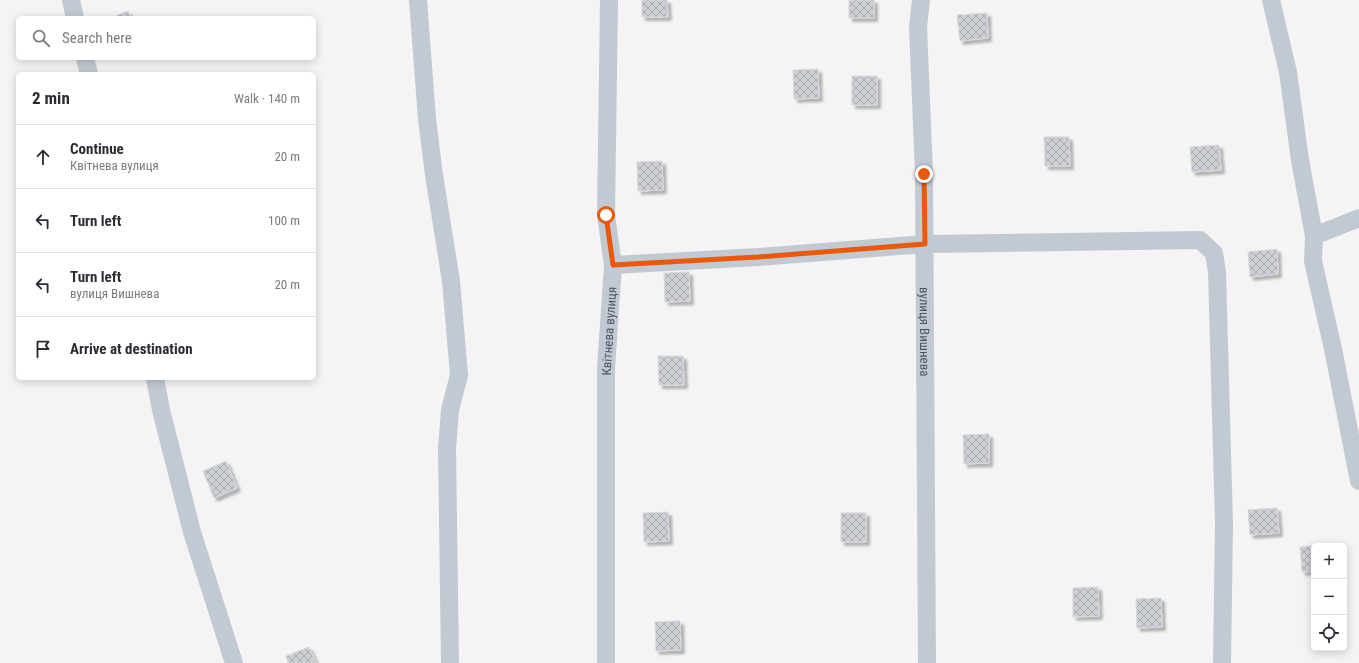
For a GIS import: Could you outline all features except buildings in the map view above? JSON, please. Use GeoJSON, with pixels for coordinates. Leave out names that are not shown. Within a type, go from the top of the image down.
{"type":"FeatureCollection","features":[{"type":"Feature","properties":{"kind":"street"},"geometry":{"type":"LineString","coordinates":[[71,0],[75,16]]}},
{"type":"Feature","properties":{"kind":"street"},"geometry":{"type":"LineString","coordinates":[[418,0],[427,119],[434,175],[451,281],[459,375],[450,410],[447,448],[450,663]]}},
{"type":"Feature","properties":{"kind":"street","name":"Квітнева вулиця"},"geometry":{"type":"LineString","coordinates":[[606,663],[606,368],[613,265],[606,215],[609,0]]}},
{"type":"Feature","properties":{"kind":"street","name":"вулиця Вишнева"},"geometry":{"type":"LineString","coordinates":[[921,0],[918,27],[924,174],[925,244],[927,663]]}},
{"type":"Feature","properties":{"kind":"street"},"geometry":{"type":"LineString","coordinates":[[1271,0],[1288,72],[1300,160],[1314,236],[1314,261],[1334,348],[1350,442],[1359,481]]}},
{"type":"Feature","properties":{"kind":"street"},"geometry":{"type":"LineString","coordinates":[[86,60],[90,72]]}},
{"type":"Feature","properties":{"kind":"street"},"geometry":{"type":"LineString","coordinates":[[1314,236],[1359,218]]}},
{"type":"Feature","properties":{"kind":"street"},"geometry":{"type":"LineString","coordinates":[[613,265],[758,257],[925,244],[1200,240],[1214,253],[1217,272],[1224,508],[1222,663]]}},
{"type":"Feature","properties":{"kind":"street"},"geometry":{"type":"LineString","coordinates":[[155,380],[161,410],[192,532],[234,663]]}},
{"type":"Feature","properties":{"kind":"route"},"geometry":{"type":"LineString","coordinates":[[606,215],[613,265],[758,257],[925,244],[924,174]]}}]}
